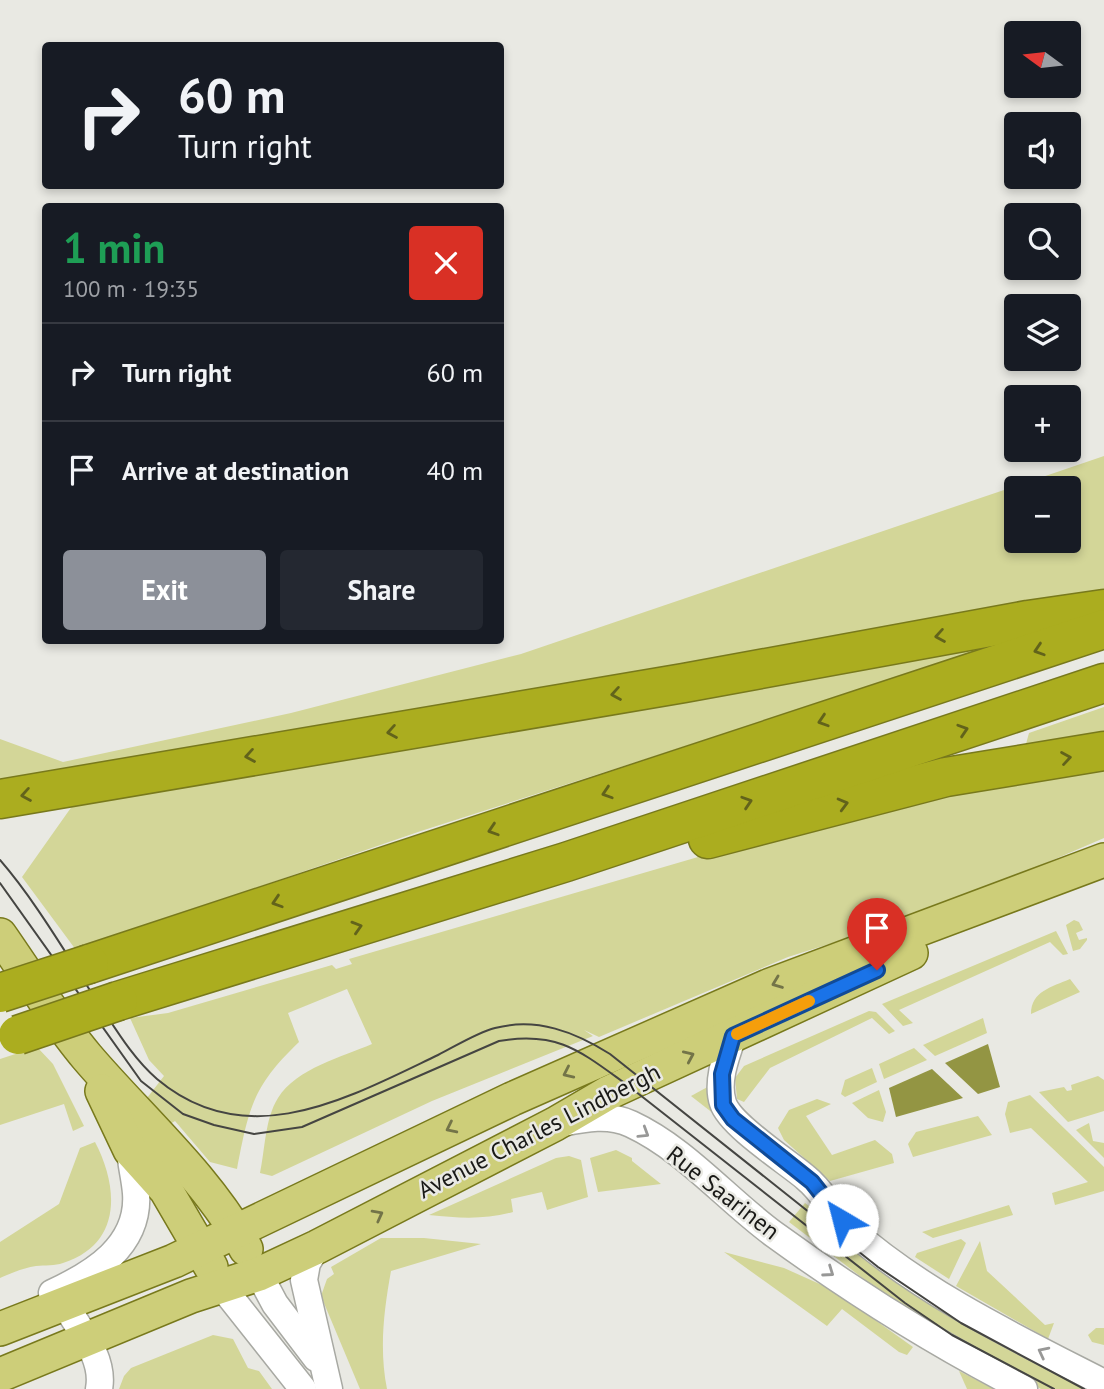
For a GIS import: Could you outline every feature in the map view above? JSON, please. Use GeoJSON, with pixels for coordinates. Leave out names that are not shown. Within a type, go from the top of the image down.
{"type":"FeatureCollection","features":[{"type":"Feature","properties":{"kind":"highway"},"geometry":{"type":"LineString","coordinates":[[0,799],[1104,609]]}},
{"type":"Feature","properties":{"kind":"highway"},"geometry":{"type":"LineString","coordinates":[[0,993],[1104,629]]}},
{"type":"Feature","properties":{"kind":"highway"},"geometry":{"type":"LineString","coordinates":[[9,1038],[118,1001],[566,862],[1104,683]]}},
{"type":"Feature","properties":{"kind":"highway"},"geometry":{"type":"LineString","coordinates":[[566,862],[586,872],[946,777],[1104,751]]}},
{"type":"Feature","properties":{"kind":"main road","name":"Avenue Charles Lindbergh"},"geometry":{"type":"LineString","coordinates":[[0,1329],[201,1249],[512,1099],[768,986],[1104,860]]}},
{"type":"Feature","properties":{"kind":"main road","name":"Avenue Charles Lindbergh"},"geometry":{"type":"LineString","coordinates":[[0,1375],[191,1296],[223,1288],[259,1274],[317,1247],[555,1124],[608,1093],[852,982],[1073,873]]}},
{"type":"Feature","properties":{"kind":"main road"},"geometry":{"type":"LineString","coordinates":[[0,935],[84,1054],[194,1178],[237,1232],[259,1274]]}},
{"type":"Feature","properties":{"kind":"main road"},"geometry":{"type":"LineString","coordinates":[[84,1054],[130,1150],[166,1190],[223,1288]]}},
{"type":"Feature","properties":{"kind":"street"},"geometry":{"type":"LineString","coordinates":[[733,1036],[722,1074],[723,1105],[733,1119],[812,1182],[850,1229],[923,1283],[973,1314],[1104,1383]]}},
{"type":"Feature","properties":{"kind":"street","name":"Rue Saarinen"},"geometry":{"type":"LineString","coordinates":[[555,1124],[598,1117],[631,1125],[667,1147],[773,1233],[892,1316],[1024,1389]]}},
{"type":"Feature","properties":{"kind":"street"},"geometry":{"type":"LineString","coordinates":[[0,1317],[82,1279],[115,1254],[127,1237],[134,1214],[136,1193],[130,1150]]}},
{"type":"Feature","properties":{"kind":"street"},"geometry":{"type":"LineString","coordinates":[[317,1247],[307,1263],[304,1280],[325,1377]]}},
{"type":"Feature","properties":{"kind":"street"},"geometry":{"type":"LineString","coordinates":[[259,1274],[275,1304],[325,1377]]}},
{"type":"Feature","properties":{"kind":"street"},"geometry":{"type":"LineString","coordinates":[[223,1288],[303,1389]]}},
{"type":"Feature","properties":{"kind":"street"},"geometry":{"type":"LineString","coordinates":[[64,1303],[99,1362],[99,1389]]}},
{"type":"Feature","properties":{"kind":"green space"},"geometry":{"type":"Polygon","coordinates":[[[1104,456],[1104,589],[784,655],[0,785],[0,739],[63,762],[291,713],[521,654],[1004,490],[1004,553],[1081,553],[1081,476],[1045,476],[1104,456]]]}},
{"type":"Feature","properties":{"kind":"green space"},"geometry":{"type":"Polygon","coordinates":[[[985,642],[989,656],[733,731],[421,831],[76,950],[22,877],[75,802],[985,642]]]}},
{"type":"Feature","properties":{"kind":"green space"},"geometry":{"type":"Polygon","coordinates":[[[1104,707],[1104,741],[1037,752],[1026,744],[1029,733],[1104,707]]]}},
{"type":"Feature","properties":{"kind":"green space"},"geometry":{"type":"Polygon","coordinates":[[[1104,768],[1104,838],[1032,869],[864,933],[788,957],[599,1037],[584,1030],[593,1036],[432,1101],[272,1176],[260,1173],[268,1124],[278,1098],[308,1071],[372,1044],[347,989],[288,1013],[299,1042],[272,1072],[255,1099],[245,1129],[237,1169],[210,1162],[175,1121],[167,1126],[147,1098],[164,1076],[149,1060],[130,1018],[168,1013],[332,965],[336,969],[352,964],[349,959],[794,829],[935,798],[1104,768]]]}},
{"type":"Feature","properties":{"kind":"green space"},"geometry":{"type":"Polygon","coordinates":[[[1074,920],[1079,922],[1083,930],[1076,933],[1079,940],[1087,940],[1080,949],[1073,951],[1066,925],[1074,920]]]}},
{"type":"Feature","properties":{"kind":"green space"},"geometry":{"type":"Polygon","coordinates":[[[1056,931],[1068,954],[1063,955],[1050,942],[899,1010],[913,1023],[903,1026],[882,1004],[1056,931]]]}},
{"type":"Feature","properties":{"kind":"green space"},"geometry":{"type":"Polygon","coordinates":[[[1070,979],[1080,992],[1031,1014],[1032,1006],[1039,995],[1070,979]]]}},
{"type":"Feature","properties":{"kind":"green space"},"geometry":{"type":"Polygon","coordinates":[[[869,1011],[876,1012],[895,1031],[889,1034],[872,1018],[770,1068],[744,1102],[737,1099],[735,1078],[744,1066],[869,1011]]]}},
{"type":"Feature","properties":{"kind":"green space"},"geometry":{"type":"Polygon","coordinates":[[[983,1018],[987,1033],[935,1056],[923,1045],[983,1018]]]}},
{"type":"Feature","properties":{"kind":"green space"},"geometry":{"type":"Polygon","coordinates":[[[37,1047],[53,1064],[84,1126],[73,1131],[64,1104],[0,1125],[0,1059],[37,1047]]]}},
{"type":"Feature","properties":{"kind":"green space"},"geometry":{"type":"Polygon","coordinates":[[[914,1048],[927,1060],[884,1079],[879,1064],[914,1048]]]}},
{"type":"Feature","properties":{"kind":"green space"},"geometry":{"type":"Polygon","coordinates":[[[872,1068],[877,1082],[845,1097],[841,1094],[845,1080],[872,1068]]]}},
{"type":"Feature","properties":{"kind":"green space"},"geometry":{"type":"Polygon","coordinates":[[[1098,1076],[1104,1080],[1104,1111],[1068,1122],[1039,1092],[1064,1087],[1067,1091],[1072,1090],[1071,1085],[1098,1076]]]}},
{"type":"Feature","properties":{"kind":"green space"},"geometry":{"type":"Polygon","coordinates":[[[713,1084],[723,1121],[691,1096],[713,1084]]]}},
{"type":"Feature","properties":{"kind":"green space"},"geometry":{"type":"Polygon","coordinates":[[[879,1090],[886,1112],[883,1122],[868,1118],[852,1103],[879,1090]]]}},
{"type":"Feature","properties":{"kind":"green space"},"geometry":{"type":"Polygon","coordinates":[[[1030,1095],[1104,1167],[1104,1191],[1055,1205],[1052,1193],[1088,1182],[1031,1128],[1010,1133],[1005,1114],[1008,1102],[1030,1095]]]}},
{"type":"Feature","properties":{"kind":"green space"},"geometry":{"type":"Polygon","coordinates":[[[817,1099],[831,1104],[806,1116],[832,1155],[875,1140],[892,1154],[894,1163],[830,1181],[784,1140],[778,1128],[789,1110],[817,1099]]]}},
{"type":"Feature","properties":{"kind":"green space"},"geometry":{"type":"Polygon","coordinates":[[[978,1116],[992,1135],[913,1157],[908,1144],[916,1132],[978,1116]]]}},
{"type":"Feature","properties":{"kind":"green space"},"geometry":{"type":"Polygon","coordinates":[[[1089,1123],[1093,1141],[1104,1143],[1104,1158],[1076,1130],[1089,1123]]]}},
{"type":"Feature","properties":{"kind":"green space"},"geometry":{"type":"Polygon","coordinates":[[[95,1142],[103,1160],[111,1195],[110,1213],[96,1243],[82,1254],[63,1263],[31,1267],[0,1278],[0,1242],[59,1204],[80,1148],[95,1142]]]}},
{"type":"Feature","properties":{"kind":"green space"},"geometry":{"type":"Polygon","coordinates":[[[616,1150],[632,1158],[632,1161],[661,1184],[598,1192],[590,1158],[616,1150]]]}},
{"type":"Feature","properties":{"kind":"green space"},"geometry":{"type":"Polygon","coordinates":[[[569,1156],[581,1160],[588,1197],[547,1210],[542,1192],[511,1199],[513,1212],[502,1215],[471,1218],[429,1215],[556,1158],[569,1156]]]}},
{"type":"Feature","properties":{"kind":"green space"},"geometry":{"type":"Polygon","coordinates":[[[805,1203],[921,1290],[1092,1389],[1041,1389],[894,1302],[789,1222],[805,1203]]]}},
{"type":"Feature","properties":{"kind":"green space"},"geometry":{"type":"Polygon","coordinates":[[[1009,1205],[1013,1215],[933,1238],[922,1232],[1009,1205]]]}},
{"type":"Feature","properties":{"kind":"green space"},"geometry":{"type":"Polygon","coordinates":[[[381,1238],[424,1238],[481,1244],[391,1271],[383,1330],[387,1389],[360,1389],[321,1296],[327,1279],[334,1274],[331,1267],[381,1238]]]}},
{"type":"Feature","properties":{"kind":"green space"},"geometry":{"type":"Polygon","coordinates":[[[961,1239],[966,1243],[949,1279],[915,1257],[917,1253],[961,1239]]]}},
{"type":"Feature","properties":{"kind":"green space"},"geometry":{"type":"Polygon","coordinates":[[[980,1241],[987,1271],[1045,1325],[1054,1323],[1048,1339],[956,1286],[980,1241]]]}},
{"type":"Feature","properties":{"kind":"green space"},"geometry":{"type":"Polygon","coordinates":[[[724,1252],[784,1268],[833,1290],[913,1347],[907,1355],[899,1352],[842,1309],[827,1326],[724,1252]]]}},
{"type":"Feature","properties":{"kind":"green space"},"geometry":{"type":"Polygon","coordinates":[[[1096,1328],[1104,1328],[1104,1345],[1092,1342],[1088,1335],[1096,1328]]]}},
{"type":"Feature","properties":{"kind":"green space"},"geometry":{"type":"Polygon","coordinates":[[[213,1335],[233,1339],[248,1368],[259,1371],[272,1389],[119,1389],[124,1376],[131,1368],[213,1335]]]}},
{"type":"Feature","properties":{"kind":"green space"},"geometry":{"type":"Polygon","coordinates":[[[959,1371],[963,1373],[994,1389],[967,1389],[959,1371]]]}},
{"type":"Feature","properties":{"kind":"shaded area"},"geometry":{"type":"Polygon","coordinates":[[[988,1044],[1000,1087],[978,1094],[945,1063],[988,1044]]]}},
{"type":"Feature","properties":{"kind":"shaded area"},"geometry":{"type":"Polygon","coordinates":[[[932,1069],[963,1098],[896,1117],[889,1088],[932,1069]]]}},
{"type":"Feature","properties":{"kind":"tram line"},"geometry":{"type":"LineString","coordinates":[[0,860],[41,915],[135,1056],[157,1079],[191,1102],[226,1113],[262,1116],[298,1112],[369,1088],[488,1030],[526,1024],[569,1033],[610,1054],[878,1267],[961,1323],[1084,1389]]}},
{"type":"Feature","properties":{"kind":"tram line"},"geometry":{"type":"LineString","coordinates":[[0,883],[141,1081],[183,1114],[214,1125],[254,1134],[302,1127],[499,1041],[537,1039],[567,1046],[626,1084],[905,1303],[952,1335],[1054,1389]]}},
{"type":"Feature","properties":{"kind":"slow traffic"},"geometry":{"type":"LineString","coordinates":[[737,1034],[809,1001]]}},
{"type":"Feature","properties":{"kind":"route"},"geometry":{"type":"LineString","coordinates":[[842,1220],[829,1200],[812,1182],[733,1119],[723,1105],[722,1074],[733,1036],[877,970]]}}]}
